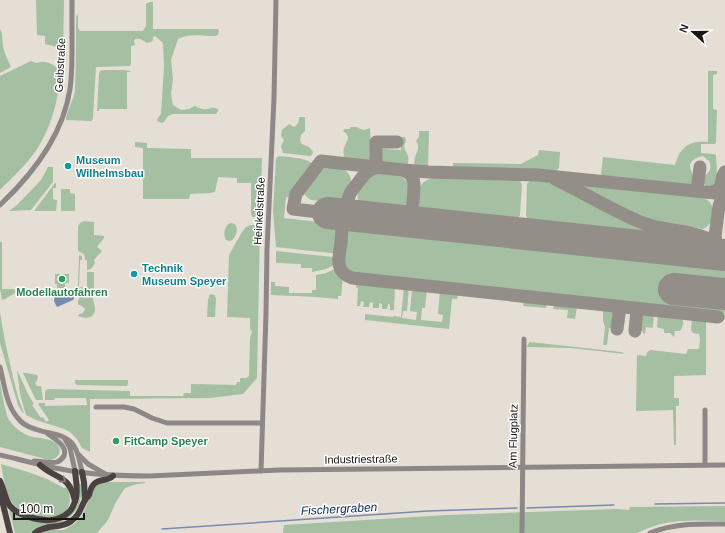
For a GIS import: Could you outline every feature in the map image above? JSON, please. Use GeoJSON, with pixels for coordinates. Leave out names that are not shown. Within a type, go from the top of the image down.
{"type":"FeatureCollection","features":[{"type":"Feature","properties":{"kind":"main road"},"geometry":{"type":"LineString","coordinates":[[40,465],[67,482],[72,491],[75,502]]}},
{"type":"Feature","properties":{"kind":"main road"},"geometry":{"type":"LineString","coordinates":[[0,481],[10,506],[16,511],[24,516],[45,521],[57,520],[72,509],[75,502],[77,488],[75,471]]}},
{"type":"Feature","properties":{"kind":"main road"},"geometry":{"type":"LineString","coordinates":[[82,472],[85,500]]}},
{"type":"Feature","properties":{"kind":"main road"},"geometry":{"type":"LineString","coordinates":[[35,533],[43,528],[61,526],[68,523],[79,513],[94,483],[110,479],[111,475]]}},
{"type":"Feature","properties":{"kind":"main road"},"geometry":{"type":"LineString","coordinates":[[0,492],[10,533]]}},
{"type":"Feature","properties":{"kind":"street","name":"Geibstraße"},"geometry":{"type":"LineString","coordinates":[[0,205],[42,158],[56,136],[67,106],[72,72],[72,0]]}},
{"type":"Feature","properties":{"kind":"street","name":"Heinkelstraße"},"geometry":{"type":"LineString","coordinates":[[261,471],[276,0]]}},
{"type":"Feature","properties":{"kind":"street","name":"Am Flugplatz"},"geometry":{"type":"LineString","coordinates":[[522,533],[524,339]]}},
{"type":"Feature","properties":{"kind":"street"},"geometry":{"type":"LineString","coordinates":[[0,368],[11,408],[20,421],[36,430],[63,437],[71,442],[78,454],[88,464],[111,475]]}},
{"type":"Feature","properties":{"kind":"street"},"geometry":{"type":"LineString","coordinates":[[96,407],[124,406],[167,423],[262,423]]}},
{"type":"Feature","properties":{"kind":"street"},"geometry":{"type":"LineString","coordinates":[[705,410],[705,465]]}},
{"type":"Feature","properties":{"kind":"street"},"geometry":{"type":"LineString","coordinates":[[30,462],[57,462],[63,456],[65,451],[64,448],[46,432]]}},
{"type":"Feature","properties":{"kind":"street"},"geometry":{"type":"LineString","coordinates":[[63,437],[70,448],[75,471]]}},
{"type":"Feature","properties":{"kind":"street"},"geometry":{"type":"LineString","coordinates":[[78,454],[82,472]]}},
{"type":"Feature","properties":{"kind":"street","name":"Industriestraße"},"geometry":{"type":"LineString","coordinates":[[0,455],[40,465],[82,472],[111,475],[150,476],[261,471],[725,465]]}},
{"type":"Feature","properties":{"kind":"street"},"geometry":{"type":"LineString","coordinates":[[650,533],[664,528],[680,525],[725,524]]}},
{"type":"Feature","properties":{"kind":"green space"},"geometry":{"type":"Polygon","coordinates":[[[36,0],[64,0],[63,51],[57,47],[45,44],[45,36],[37,35],[36,0]]]}},
{"type":"Feature","properties":{"kind":"green space"},"geometry":{"type":"Polygon","coordinates":[[[153,2],[153,29],[218,29],[218,35],[215,36],[191,35],[178,39],[171,60],[173,79],[171,94],[173,105],[181,110],[189,109],[195,106],[204,109],[215,108],[218,109],[216,114],[173,114],[168,116],[162,123],[157,121],[161,114],[164,67],[163,44],[155,36],[151,42],[147,43],[135,39],[135,45],[131,46],[130,66],[96,67],[92,121],[66,120],[75,92],[77,15],[78,28],[80,31],[143,31],[146,26],[146,4],[153,2]]]}},
{"type":"Feature","properties":{"kind":"green space"},"geometry":{"type":"Polygon","coordinates":[[[0,29],[4,51],[11,67],[0,73],[0,29]]]}},
{"type":"Feature","properties":{"kind":"green space"},"geometry":{"type":"Polygon","coordinates":[[[31,61],[36,63],[49,63],[60,72],[61,78],[56,103],[48,127],[37,149],[0,190],[0,76],[31,61]]]}},
{"type":"Feature","properties":{"kind":"green space"},"geometry":{"type":"Polygon","coordinates":[[[125,70],[131,72],[127,72],[127,109],[99,109],[99,111],[97,111],[99,74],[100,71],[125,70]]]}},
{"type":"Feature","properties":{"kind":"green space"},"geometry":{"type":"Polygon","coordinates":[[[708,71],[717,71],[717,74],[713,75],[713,109],[717,110],[716,142],[715,144],[701,144],[701,153],[716,155],[717,176],[715,185],[712,188],[708,188],[702,181],[710,170],[709,161],[703,156],[698,157],[691,162],[690,167],[696,180],[688,186],[605,177],[601,174],[603,157],[675,165],[677,159],[686,146],[696,142],[708,142],[708,71]]]}},
{"type":"Feature","properties":{"kind":"green space"},"geometry":{"type":"Polygon","coordinates":[[[299,117],[305,117],[305,131],[301,135],[300,140],[302,144],[309,147],[313,152],[310,156],[283,153],[281,146],[284,140],[281,136],[282,130],[289,124],[294,127],[298,123],[299,117]]]}},
{"type":"Feature","properties":{"kind":"green space"},"geometry":{"type":"Polygon","coordinates":[[[350,127],[357,127],[363,130],[370,128],[371,159],[365,162],[347,160],[344,158],[344,149],[348,137],[343,131],[345,129],[350,129],[350,127]]]}},
{"type":"Feature","properties":{"kind":"green space"},"geometry":{"type":"Polygon","coordinates":[[[419,131],[429,131],[428,169],[416,168],[414,160],[418,148],[416,141],[419,137],[419,131]]]}},
{"type":"Feature","properties":{"kind":"green space"},"geometry":{"type":"Polygon","coordinates":[[[401,137],[405,137],[406,141],[404,147],[408,157],[408,163],[405,167],[383,163],[380,155],[383,149],[401,150],[401,137]]]}},
{"type":"Feature","properties":{"kind":"green space"},"geometry":{"type":"Polygon","coordinates":[[[135,142],[147,143],[147,148],[191,149],[191,158],[262,158],[260,217],[252,217],[251,183],[237,183],[237,178],[218,177],[215,192],[190,194],[189,199],[143,199],[143,148],[135,147],[135,142]]]}},
{"type":"Feature","properties":{"kind":"green space"},"geometry":{"type":"Polygon","coordinates":[[[539,150],[560,152],[559,168],[554,172],[453,169],[453,163],[521,164],[538,155],[539,150]]]}},
{"type":"Feature","properties":{"kind":"green space"},"geometry":{"type":"Polygon","coordinates":[[[279,156],[302,159],[313,164],[291,198],[286,197],[284,218],[336,224],[339,227],[340,232],[336,253],[276,247],[273,211],[276,158],[279,156]]]}},
{"type":"Feature","properties":{"kind":"green space"},"geometry":{"type":"Polygon","coordinates":[[[325,166],[336,166],[344,169],[349,174],[351,180],[350,187],[341,199],[332,202],[311,200],[304,194],[306,186],[314,174],[325,166]]]}},
{"type":"Feature","properties":{"kind":"green space"},"geometry":{"type":"Polygon","coordinates":[[[48,167],[53,167],[53,182],[31,210],[9,211],[17,205],[41,180],[48,167]]]}},
{"type":"Feature","properties":{"kind":"green space"},"geometry":{"type":"Polygon","coordinates":[[[384,172],[393,173],[400,176],[408,185],[410,196],[406,205],[402,208],[393,209],[365,206],[358,200],[358,192],[366,180],[374,174],[384,172]]]}},
{"type":"Feature","properties":{"kind":"green space"},"geometry":{"type":"Polygon","coordinates":[[[439,177],[518,179],[522,185],[520,215],[518,219],[513,222],[427,213],[418,204],[417,198],[419,189],[427,180],[439,177]]]}},
{"type":"Feature","properties":{"kind":"green space"},"geometry":{"type":"Polygon","coordinates":[[[531,179],[541,179],[555,183],[642,226],[693,239],[692,241],[531,223],[526,215],[527,184],[531,179]]]}},
{"type":"Feature","properties":{"kind":"green space"},"geometry":{"type":"Polygon","coordinates":[[[583,182],[700,196],[711,204],[713,216],[710,223],[703,229],[664,225],[643,220],[584,190],[579,186],[583,182]]]}},
{"type":"Feature","properties":{"kind":"green space"},"geometry":{"type":"Polygon","coordinates":[[[55,183],[56,188],[53,188],[53,199],[57,200],[56,211],[34,211],[55,183]]]}},
{"type":"Feature","properties":{"kind":"green space"},"geometry":{"type":"Polygon","coordinates":[[[61,189],[70,189],[70,193],[75,194],[75,211],[61,211],[61,189]]]}},
{"type":"Feature","properties":{"kind":"green space"},"geometry":{"type":"Polygon","coordinates":[[[84,221],[94,222],[94,235],[104,236],[97,247],[102,251],[94,260],[95,263],[91,269],[87,270],[87,260],[85,260],[85,256],[81,252],[78,251],[78,226],[84,221]]]}},
{"type":"Feature","properties":{"kind":"green space"},"geometry":{"type":"Polygon","coordinates":[[[230,223],[236,226],[237,232],[234,238],[230,241],[226,240],[224,233],[226,226],[230,223]]]}},
{"type":"Feature","properties":{"kind":"green space"},"geometry":{"type":"Polygon","coordinates":[[[251,225],[260,225],[257,378],[243,394],[210,398],[90,399],[90,452],[82,448],[77,439],[70,432],[26,415],[20,394],[17,370],[34,404],[32,405],[41,418],[43,417],[46,422],[49,420],[38,404],[40,403],[45,403],[45,406],[87,405],[86,398],[55,398],[54,400],[45,400],[45,391],[48,389],[130,391],[130,396],[183,396],[184,393],[191,393],[191,384],[236,385],[237,382],[240,382],[240,378],[248,377],[250,338],[252,332],[250,329],[250,318],[227,317],[229,255],[242,232],[246,227],[251,225]]]}},
{"type":"Feature","properties":{"kind":"green space"},"geometry":{"type":"Polygon","coordinates":[[[349,226],[725,266],[725,319],[721,319],[721,315],[354,275],[345,271],[342,263],[345,230],[349,226]]]}},
{"type":"Feature","properties":{"kind":"green space"},"geometry":{"type":"Polygon","coordinates":[[[0,242],[2,242],[2,289],[14,289],[16,292],[2,300],[0,289],[0,242]]]}},
{"type":"Feature","properties":{"kind":"green space"},"geometry":{"type":"Polygon","coordinates":[[[276,251],[333,257],[336,260],[336,264],[326,269],[312,272],[312,268],[301,268],[301,264],[276,263],[276,251]]]}},
{"type":"Feature","properties":{"kind":"green space"},"geometry":{"type":"Polygon","coordinates":[[[79,255],[82,256],[82,260],[80,260],[79,287],[87,288],[87,272],[94,272],[93,299],[95,312],[92,316],[87,318],[78,316],[79,314],[83,313],[85,309],[78,305],[80,296],[78,287],[79,255]]]}},
{"type":"Feature","properties":{"kind":"green space"},"geometry":{"type":"Polygon","coordinates":[[[335,269],[338,270],[343,277],[341,296],[338,296],[338,299],[271,295],[271,282],[275,282],[275,286],[289,287],[289,293],[312,293],[312,290],[316,290],[316,275],[335,269]]]}},
{"type":"Feature","properties":{"kind":"green space","name":"Modellautofahren"},"geometry":{"type":"Polygon","coordinates":[[[55,274],[69,274],[69,283],[65,283],[65,288],[57,288],[57,284],[55,284],[55,274]]]}},
{"type":"Feature","properties":{"kind":"green space"},"geometry":{"type":"Polygon","coordinates":[[[357,281],[395,285],[394,310],[390,310],[390,305],[388,304],[387,309],[382,309],[382,304],[379,303],[379,308],[373,308],[373,303],[370,302],[369,307],[363,307],[364,302],[361,301],[360,306],[357,306],[357,281]]]}},
{"type":"Feature","properties":{"kind":"green space"},"geometry":{"type":"Polygon","coordinates":[[[404,286],[409,288],[407,311],[403,311],[402,318],[416,320],[417,312],[410,311],[412,289],[414,287],[427,289],[425,308],[422,308],[421,320],[442,322],[443,315],[438,314],[440,290],[458,292],[457,299],[452,299],[449,329],[365,320],[365,314],[401,317],[404,286]]]}},
{"type":"Feature","properties":{"kind":"green space"},"geometry":{"type":"Polygon","coordinates":[[[210,294],[214,295],[216,298],[215,317],[207,317],[208,300],[210,294]]]}},
{"type":"Feature","properties":{"kind":"green space"},"geometry":{"type":"Polygon","coordinates":[[[524,299],[545,301],[547,303],[546,308],[523,306],[524,299]]]}},
{"type":"Feature","properties":{"kind":"green space"},"geometry":{"type":"Polygon","coordinates":[[[557,303],[575,305],[577,307],[575,319],[567,318],[568,310],[553,309],[554,305],[557,303]]]}},
{"type":"Feature","properties":{"kind":"green space"},"geometry":{"type":"Polygon","coordinates":[[[605,308],[615,309],[617,312],[615,329],[609,328],[607,345],[603,345],[605,327],[603,321],[603,310],[605,308]]]}},
{"type":"Feature","properties":{"kind":"green space"},"geometry":{"type":"Polygon","coordinates":[[[0,312],[13,377],[24,413],[18,405],[0,343],[0,312]]]}},
{"type":"Feature","properties":{"kind":"green space"},"geometry":{"type":"Polygon","coordinates":[[[640,312],[654,313],[653,326],[652,328],[646,327],[645,334],[643,331],[638,331],[640,312]]]}},
{"type":"Feature","properties":{"kind":"green space"},"geometry":{"type":"Polygon","coordinates":[[[658,314],[677,315],[683,319],[680,331],[675,331],[674,337],[670,333],[664,333],[664,329],[657,327],[658,314]]]}},
{"type":"Feature","properties":{"kind":"green space"},"geometry":{"type":"Polygon","coordinates":[[[692,317],[721,320],[721,322],[706,322],[706,375],[674,376],[674,398],[679,398],[679,406],[676,406],[676,445],[674,445],[673,410],[636,411],[637,355],[646,356],[647,352],[651,350],[686,354],[688,349],[699,349],[699,334],[693,333],[691,330],[692,317]]]}},
{"type":"Feature","properties":{"kind":"green space"},"geometry":{"type":"Polygon","coordinates":[[[530,342],[621,352],[625,354],[570,348],[527,347],[530,342]]]}},
{"type":"Feature","properties":{"kind":"green space"},"geometry":{"type":"Polygon","coordinates":[[[23,373],[37,375],[37,381],[35,383],[37,386],[41,386],[43,400],[36,400],[23,373]]]}},
{"type":"Feature","properties":{"kind":"green space"},"geometry":{"type":"Polygon","coordinates":[[[75,380],[128,380],[128,384],[127,386],[77,385],[75,380]]]}},
{"type":"Feature","properties":{"kind":"green space"},"geometry":{"type":"Polygon","coordinates":[[[0,383],[7,416],[11,423],[25,434],[56,443],[60,451],[55,458],[49,460],[0,447],[0,383]]]}},
{"type":"Feature","properties":{"kind":"green space"},"geometry":{"type":"Polygon","coordinates":[[[1,464],[47,479],[64,488],[67,487],[70,498],[69,506],[59,515],[44,518],[37,517],[18,509],[13,504],[8,493],[1,464]]]}},
{"type":"Feature","properties":{"kind":"green space"},"geometry":{"type":"Polygon","coordinates":[[[99,482],[146,483],[125,488],[116,502],[108,520],[97,533],[38,533],[46,530],[64,530],[74,524],[82,516],[90,493],[99,482]]]}},
{"type":"Feature","properties":{"kind":"green space"},"geometry":{"type":"Polygon","coordinates":[[[79,484],[81,484],[82,490],[80,501],[75,511],[67,519],[60,523],[40,528],[30,533],[15,533],[9,510],[43,522],[59,521],[67,517],[78,504],[80,498],[79,484]]]}},
{"type":"Feature","properties":{"kind":"green space"},"geometry":{"type":"Polygon","coordinates":[[[725,506],[725,521],[669,522],[637,533],[283,533],[284,525],[447,515],[617,509],[629,510],[630,507],[725,506]]]}},
{"type":"Feature","properties":{"kind":"water"},"geometry":{"type":"Polygon","coordinates":[[[69,292],[73,294],[74,299],[57,307],[54,301],[55,295],[69,292]]]}},
{"type":"Feature","properties":{"kind":"waterway","name":"Fischergraben"},"geometry":{"type":"LineString","coordinates":[[655,504],[725,503]]}},
{"type":"Feature","properties":{"kind":"waterway","name":"Fischergraben"},"geometry":{"type":"LineString","coordinates":[[527,508],[614,505]]}},
{"type":"Feature","properties":{"kind":"waterway","name":"Fischergraben"},"geometry":{"type":"LineString","coordinates":[[162,529],[428,511],[517,508]]}},
{"type":"Feature","properties":{"kind":"taxiway"},"geometry":{"type":"LineString","coordinates":[[376,167],[376,142],[397,142]]}},
{"type":"Feature","properties":{"kind":"taxiway"},"geometry":{"type":"LineString","coordinates":[[328,213],[293,209],[296,194],[321,161],[429,172],[538,175],[725,194]]}},
{"type":"Feature","properties":{"kind":"taxiway"},"geometry":{"type":"LineString","coordinates":[[361,216],[352,211],[348,205],[348,198],[361,178],[371,169],[378,167]]}},
{"type":"Feature","properties":{"kind":"taxiway"},"geometry":{"type":"LineString","coordinates":[[697,191],[700,167]]}},
{"type":"Feature","properties":{"kind":"taxiway"},"geometry":{"type":"LineString","coordinates":[[395,220],[407,216],[413,202],[413,179],[403,170]]}},
{"type":"Feature","properties":{"kind":"taxiway"},"geometry":{"type":"LineString","coordinates":[[713,192],[719,188],[725,172]]}},
{"type":"Feature","properties":{"kind":"taxiway"},"geometry":{"type":"LineString","coordinates":[[555,179],[643,223],[651,226],[691,233],[706,238],[725,253]]}},
{"type":"Feature","properties":{"kind":"taxiway"},"geometry":{"type":"LineString","coordinates":[[718,247],[715,236],[719,206],[721,200],[725,196]]}},
{"type":"Feature","properties":{"kind":"taxiway"},"geometry":{"type":"LineString","coordinates":[[412,209],[415,217],[423,223]]}},
{"type":"Feature","properties":{"kind":"taxiway"},"geometry":{"type":"LineString","coordinates":[[355,216],[349,216],[343,221],[339,259],[342,272],[352,278],[718,317]]}},
{"type":"Feature","properties":{"kind":"taxiway"},"geometry":{"type":"LineString","coordinates":[[692,252],[704,250],[710,247],[715,236]]}},
{"type":"Feature","properties":{"kind":"taxiway"},"geometry":{"type":"LineString","coordinates":[[617,329],[620,307]]}},
{"type":"Feature","properties":{"kind":"taxiway"},"geometry":{"type":"LineString","coordinates":[[635,331],[637,309]]}},
{"type":"Feature","properties":{"kind":"runway"},"geometry":{"type":"LineString","coordinates":[[328,213],[725,255]]}},
{"type":"Feature","properties":{"kind":"runway"},"geometry":{"type":"LineString","coordinates":[[674,289],[725,294]]}},
{"type":"Feature","properties":{"kind":"place","name":"Museum Wilhelmsbau"},"geometry":{"type":"Point","coordinates":[68,166]}},
{"type":"Feature","properties":{"kind":"place","name":"Technik Museum Speyer"},"geometry":{"type":"Point","coordinates":[134,274]}},
{"type":"Feature","properties":{"kind":"place","name":"Modellautofahren"},"geometry":{"type":"Point","coordinates":[62,279]}},
{"type":"Feature","properties":{"kind":"place","name":"FitCamp Speyer"},"geometry":{"type":"Point","coordinates":[116,441]}}]}
